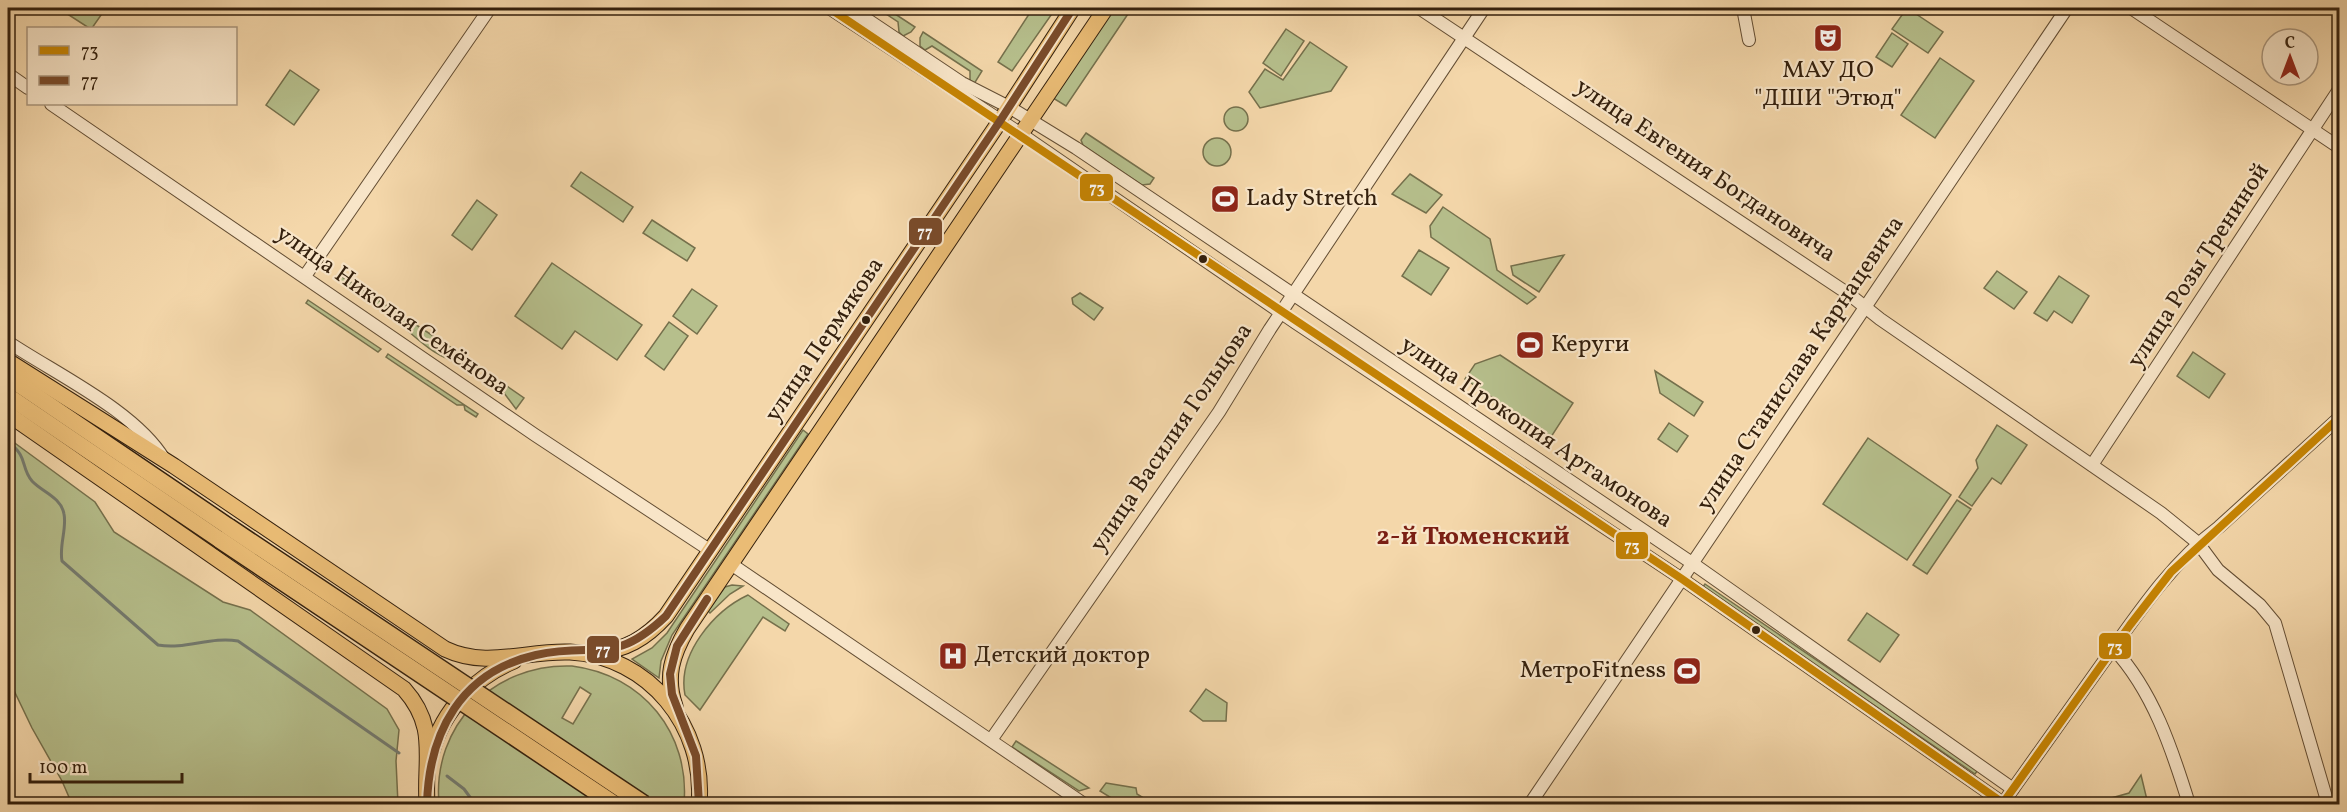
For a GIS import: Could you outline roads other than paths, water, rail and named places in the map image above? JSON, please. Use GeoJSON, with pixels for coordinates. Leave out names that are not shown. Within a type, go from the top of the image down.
{"type":"FeatureCollection","features":[{"type":"Feature","properties":{"kind":"highway"},"geometry":{"type":"LineString","coordinates":[[8,377],[224,534],[614,804]]}},
{"type":"Feature","properties":{"kind":"highway"},"geometry":{"type":"LineString","coordinates":[[8,396],[644,804]]}},
{"type":"Feature","properties":{"kind":"main road","name":"улица Пермякова"},"geometry":{"type":"LineString","coordinates":[[534,655],[619,650],[648,635],[666,616],[1000,121],[1073,8]]}},
{"type":"Feature","properties":{"kind":"main road","name":"улица Пермякова"},"geometry":{"type":"LineString","coordinates":[[682,720],[670,685],[674,653],[687,629],[1106,8]]}},
{"type":"Feature","properties":{"kind":"main road"},"geometry":{"type":"LineString","coordinates":[[8,361],[165,460],[445,649],[458,655],[480,660],[534,655]]}},
{"type":"Feature","properties":{"kind":"main road"},"geometry":{"type":"LineString","coordinates":[[8,414],[404,689],[417,706],[427,728],[427,804]]}},
{"type":"Feature","properties":{"kind":"main road"},"geometry":{"type":"LineString","coordinates":[[581,653],[617,663],[639,675],[658,690],[682,720],[692,743],[707,804]]}},
{"type":"Feature","properties":{"kind":"main road"},"geometry":{"type":"LineString","coordinates":[[427,775],[438,732],[459,700],[488,674],[511,662],[534,655]]}},
{"type":"Feature","properties":{"kind":"main road"},"geometry":{"type":"LineString","coordinates":[[698,768],[699,804]]}},
{"type":"Feature","properties":{"kind":"street"},"geometry":{"type":"LineString","coordinates":[[305,276],[490,8]]}},
{"type":"Feature","properties":{"kind":"street","name":"улица Прокопия Артамонова"},"geometry":{"type":"LineString","coordinates":[[829,8],[1021,134],[1281,313],[1682,579],[2002,804]]}},
{"type":"Feature","properties":{"kind":"street","name":"улица Прокопия Артамонова"},"geometry":{"type":"LineString","coordinates":[[850,8],[962,83],[1009,107],[1076,148],[1692,563],[2013,789]]}},
{"type":"Feature","properties":{"kind":"street","name":"улица Евгения Богдановича"},"geometry":{"type":"LineString","coordinates":[[1419,8],[1866,306],[1880,319],[2161,513],[2198,543],[2218,570],[2260,605],[2275,623],[2328,804]]}},
{"type":"Feature","properties":{"kind":"street","name":"улица Василия Гольцова"},"geometry":{"type":"LineString","coordinates":[[991,740],[1219,412],[1281,313],[1484,8]]}},
{"type":"Feature","properties":{"kind":"street"},"geometry":{"type":"LineString","coordinates":[[1743,8],[1749,40]]}},
{"type":"Feature","properties":{"kind":"street","name":"улица Станислава Карнацевича"},"geometry":{"type":"LineString","coordinates":[[1530,804],[2067,8]]}},
{"type":"Feature","properties":{"kind":"street"},"geometry":{"type":"LineString","coordinates":[[2131,8],[2340,148]]}},
{"type":"Feature","properties":{"kind":"street"},"geometry":{"type":"LineString","coordinates":[[8,74],[27,87]]}},
{"type":"Feature","properties":{"kind":"street","name":"улица Розы Трениной"},"geometry":{"type":"LineString","coordinates":[[2092,465],[2340,88]]}},
{"type":"Feature","properties":{"kind":"street","name":"улица Николая Семёнова"},"geometry":{"type":"LineString","coordinates":[[52,105],[519,424],[711,551]]}},
{"type":"Feature","properties":{"kind":"street"},"geometry":{"type":"LineString","coordinates":[[8,342],[132,421],[154,442],[165,460]]}},
{"type":"Feature","properties":{"kind":"street"},"geometry":{"type":"LineString","coordinates":[[2002,804],[2141,608],[2198,543],[2340,417]]}},
{"type":"Feature","properties":{"kind":"street"},"geometry":{"type":"LineString","coordinates":[[732,564],[1084,804]]}},
{"type":"Feature","properties":{"kind":"street"},"geometry":{"type":"LineString","coordinates":[[2113,648],[2127,663],[2164,727],[2189,804]]}},
{"type":"Feature","properties":{"kind":"waterway"},"geometry":{"type":"LineString","coordinates":[[8,442],[19,452],[32,481],[55,499],[62,508],[65,520],[61,549],[62,561],[158,645],[178,646],[218,640],[238,641],[399,753]]}},
{"type":"Feature","properties":{"kind":"waterway"},"geometry":{"type":"LineString","coordinates":[[447,776],[464,789],[475,804]]}},
{"type":"Feature","properties":{"kind":"place","name":"МАУ ДО \"ДШИ \"Этюд\""},"geometry":{"type":"Point","coordinates":[1828,38]}},
{"type":"Feature","properties":{"kind":"place","name":"Lady Stretch"},"geometry":{"type":"Point","coordinates":[1225,199]}},
{"type":"Feature","properties":{"kind":"place","name":"Керуги"},"geometry":{"type":"Point","coordinates":[1530,345]}},
{"type":"Feature","properties":{"kind":"place","name":"Детский доктор"},"geometry":{"type":"Point","coordinates":[953,656]}},
{"type":"Feature","properties":{"kind":"place","name":"МетроFitness"},"geometry":{"type":"Point","coordinates":[1687,671]}},
{"type":"Feature","properties":{"kind":"district","name":"2-й Тюменский"},"geometry":{"type":"Point","coordinates":[1473,537]}}]}
